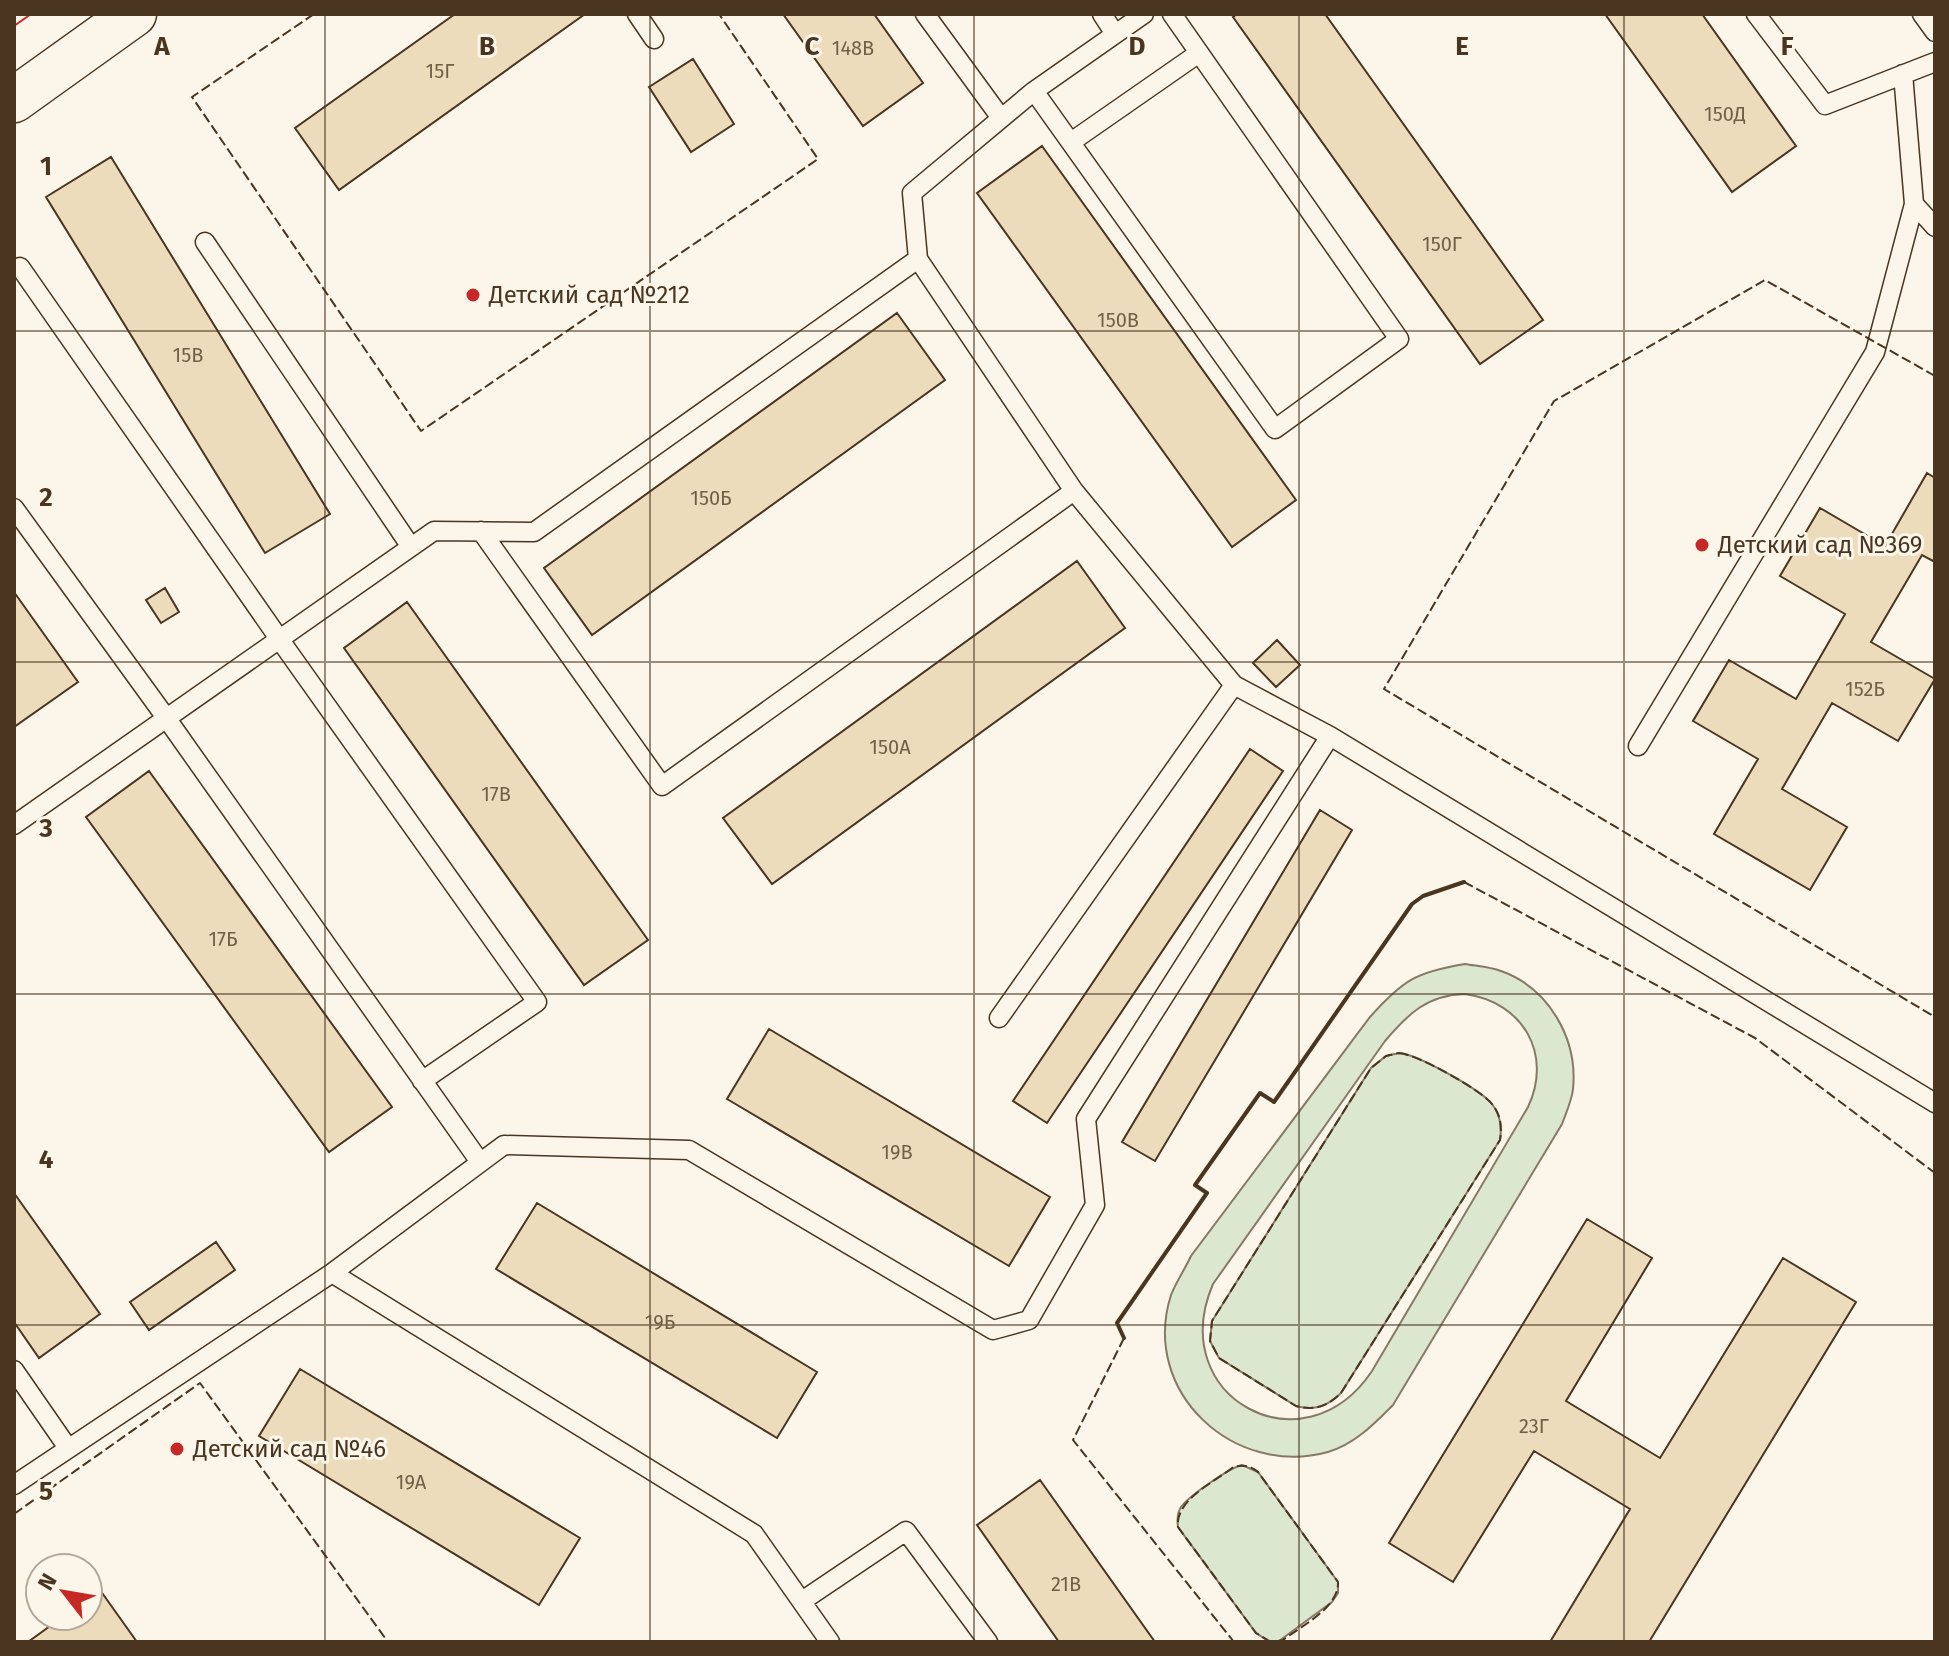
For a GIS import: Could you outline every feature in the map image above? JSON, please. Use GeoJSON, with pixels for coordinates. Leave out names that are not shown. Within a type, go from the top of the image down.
{"type":"FeatureCollection","features":[{"type":"Feature","properties":{"kind":"street"},"geometry":{"type":"LineString","coordinates":[[14,100],[134,14]]}},
{"type":"Feature","properties":{"kind":"lane"},"geometry":{"type":"LineString","coordinates":[[637,14],[654,39]]}},
{"type":"Feature","properties":{"kind":"lane"},"geometry":{"type":"LineString","coordinates":[[925,14],[1001,118]]}},
{"type":"Feature","properties":{"kind":"lane"},"geometry":{"type":"LineString","coordinates":[[1102,14],[1115,34]]}},
{"type":"Feature","properties":{"kind":"lane"},"geometry":{"type":"LineString","coordinates":[[1144,14],[1034,91],[912,193],[918,259],[1074,491],[1234,685],[1330,736],[1935,1103]]}},
{"type":"Feature","properties":{"kind":"lane"},"geometry":{"type":"LineString","coordinates":[[1034,91],[1275,429],[1399,339],[1172,14]]}},
{"type":"Feature","properties":{"kind":"lane"},"geometry":{"type":"LineString","coordinates":[[1756,14],[1825,105],[1935,62]]}},
{"type":"Feature","properties":{"kind":"lane"},"geometry":{"type":"LineString","coordinates":[[1922,14],[1935,32]]}},
{"type":"Feature","properties":{"kind":"lane"},"geometry":{"type":"LineString","coordinates":[[1071,142],[1199,53]]}},
{"type":"Feature","properties":{"kind":"lane"},"geometry":{"type":"LineString","coordinates":[[1638,746],[1875,352],[1914,204],[1903,74]]}},
{"type":"Feature","properties":{"kind":"lane"},"geometry":{"type":"LineString","coordinates":[[1914,204],[1935,227]]}},
{"type":"Feature","properties":{"kind":"lane"},"geometry":{"type":"LineString","coordinates":[[205,242],[411,547]]}},
{"type":"Feature","properties":{"kind":"lane"},"geometry":{"type":"LineString","coordinates":[[14,825],[434,531],[534,532],[918,259]]}},
{"type":"Feature","properties":{"kind":"lane"},"geometry":{"type":"LineString","coordinates":[[20,267],[537,1002],[422,1081]]}},
{"type":"Feature","properties":{"kind":"lane"},"geometry":{"type":"LineString","coordinates":[[481,531],[662,786],[1074,491]]}},
{"type":"Feature","properties":{"kind":"lane"},"geometry":{"type":"LineString","coordinates":[[14,508],[480,1162]]}},
{"type":"Feature","properties":{"kind":"lane"},"geometry":{"type":"LineString","coordinates":[[999,1018],[1234,685]]}},
{"type":"Feature","properties":{"kind":"lane"},"geometry":{"type":"LineString","coordinates":[[14,1485],[332,1273],[504,1145],[689,1150],[993,1330],[1029,1320],[1095,1205],[1086,1119],[1330,736]]}},
{"type":"Feature","properties":{"kind":"lane"},"geometry":{"type":"LineString","coordinates":[[332,1273],[754,1534],[830,1642]]}},
{"type":"Feature","properties":{"kind":"lane"},"geometry":{"type":"LineString","coordinates":[[14,1370],[68,1448]]}},
{"type":"Feature","properties":{"kind":"lane"},"geometry":{"type":"LineString","coordinates":[[802,1601],[906,1531],[988,1642]]}},
{"type":"Feature","properties":{"kind":"green space"},"geometry":{"type":"Polygon","coordinates":[[[1465,964],[1501,971],[1518,979],[1546,1003],[1557,1018],[1571,1052],[1573,1070],[1572,1093],[1562,1124],[1393,1405],[1379,1419],[1355,1439],[1338,1448],[1293,1457],[1259,1452],[1229,1439],[1203,1420],[1182,1394],[1169,1364],[1165,1331],[1173,1290],[1191,1256],[1370,1017],[1392,994],[1412,980],[1434,970],[1465,964]],[[1465,994],[1440,998],[1419,1008],[1402,1022],[1385,1041],[1213,1284],[1203,1325],[1208,1360],[1224,1389],[1249,1408],[1279,1418],[1312,1416],[1344,1401],[1372,1371],[1528,1107],[1537,1068],[1528,1034],[1517,1019],[1485,999],[1465,994]]]}},
{"type":"Feature","properties":{"kind":"green space"},"geometry":{"type":"Polygon","coordinates":[[[1399,1053],[1433,1066],[1486,1098],[1499,1117],[1500,1140],[1341,1393],[1321,1406],[1296,1406],[1219,1358],[1210,1341],[1212,1321],[1371,1068],[1386,1056],[1399,1053]]]}},
{"type":"Feature","properties":{"kind":"green space"},"geometry":{"type":"Polygon","coordinates":[[[1242,1465],[1258,1472],[1338,1582],[1338,1593],[1332,1602],[1279,1641],[1268,1641],[1256,1633],[1178,1527],[1177,1519],[1185,1502],[1219,1477],[1242,1465]]]}},
{"type":"Feature","properties":{"kind":"building"},"geometry":{"type":"Polygon","coordinates":[[[455,14],[585,14],[339,190],[295,128],[455,14]]]}},
{"type":"Feature","properties":{"kind":"building"},"geometry":{"type":"Polygon","coordinates":[[[783,14],[874,14],[923,83],[863,126],[783,14]]]}},
{"type":"Feature","properties":{"kind":"building"},"geometry":{"type":"Polygon","coordinates":[[[1237,14],[1325,14],[1543,320],[1480,364],[1233,17],[1237,14]]]}},
{"type":"Feature","properties":{"kind":"building"},"geometry":{"type":"Polygon","coordinates":[[[1605,14],[1702,14],[1796,146],[1732,192],[1605,14]]]}},
{"type":"Feature","properties":{"kind":"building"},"geometry":{"type":"Polygon","coordinates":[[[693,59],[734,124],[691,152],[649,87],[693,59]]]}},
{"type":"Feature","properties":{"kind":"building"},"geometry":{"type":"Polygon","coordinates":[[[1042,146],[1296,500],[1232,547],[977,193],[1042,146]]]}},
{"type":"Feature","properties":{"kind":"building"},"geometry":{"type":"Polygon","coordinates":[[[111,157],[330,514],[265,553],[46,197],[111,157]]]}},
{"type":"Feature","properties":{"kind":"building"},"geometry":{"type":"Polygon","coordinates":[[[897,313],[945,380],[592,635],[544,568],[897,313]]]}},
{"type":"Feature","properties":{"kind":"building"},"geometry":{"type":"Polygon","coordinates":[[[1927,473],[1935,478],[1935,562],[1922,555],[1871,642],[1935,679],[1898,741],[1832,703],[1782,789],[1847,827],[1810,890],[1714,834],[1758,759],[1693,721],[1729,660],[1796,699],[1845,614],[1780,576],[1820,508],[1885,546],[1927,473]]]}},
{"type":"Feature","properties":{"kind":"building"},"geometry":{"type":"Polygon","coordinates":[[[1077,561],[1125,628],[772,884],[723,818],[1077,561]]]}},
{"type":"Feature","properties":{"kind":"building"},"geometry":{"type":"Polygon","coordinates":[[[165,588],[179,612],[161,623],[146,600],[165,588]]]}},
{"type":"Feature","properties":{"kind":"building"},"geometry":{"type":"Polygon","coordinates":[[[14,592],[78,682],[14,727],[14,592]]]}},
{"type":"Feature","properties":{"kind":"building"},"geometry":{"type":"Polygon","coordinates":[[[407,602],[648,940],[584,985],[344,648],[407,602]]]}},
{"type":"Feature","properties":{"kind":"building"},"geometry":{"type":"Polygon","coordinates":[[[1277,640],[1300,665],[1276,687],[1253,663],[1277,640]]]}},
{"type":"Feature","properties":{"kind":"building"},"geometry":{"type":"Polygon","coordinates":[[[1250,749],[1283,771],[1047,1123],[1013,1101],[1250,749]]]}},
{"type":"Feature","properties":{"kind":"building"},"geometry":{"type":"Polygon","coordinates":[[[149,771],[392,1107],[329,1152],[86,817],[149,771]]]}},
{"type":"Feature","properties":{"kind":"building"},"geometry":{"type":"Polygon","coordinates":[[[1320,810],[1352,830],[1155,1161],[1122,1142],[1320,810]]]}},
{"type":"Feature","properties":{"kind":"building"},"geometry":{"type":"Polygon","coordinates":[[[769,1029],[1050,1197],[1009,1266],[727,1099],[769,1029]]]}},
{"type":"Feature","properties":{"kind":"building"},"geometry":{"type":"Polygon","coordinates":[[[14,1193],[100,1314],[39,1358],[14,1322],[14,1193]]]}},
{"type":"Feature","properties":{"kind":"building"},"geometry":{"type":"Polygon","coordinates":[[[537,1203],[817,1372],[777,1438],[496,1269],[537,1203]]]}},
{"type":"Feature","properties":{"kind":"building"},"geometry":{"type":"Polygon","coordinates":[[[1587,1219],[1652,1258],[1566,1401],[1660,1458],[1783,1258],[1856,1302],[1649,1642],[1550,1642],[1630,1509],[1534,1451],[1453,1582],[1389,1543],[1587,1219]]]}},
{"type":"Feature","properties":{"kind":"building"},"geometry":{"type":"Polygon","coordinates":[[[216,1242],[235,1270],[149,1330],[130,1302],[216,1242]]]}},
{"type":"Feature","properties":{"kind":"building"},"geometry":{"type":"Polygon","coordinates":[[[300,1369],[580,1538],[539,1605],[259,1436],[300,1369]]]}},
{"type":"Feature","properties":{"kind":"building"},"geometry":{"type":"Polygon","coordinates":[[[1040,1480],[1155,1642],[1059,1642],[977,1525],[1040,1480]]]}},
{"type":"Feature","properties":{"kind":"building"},"geometry":{"type":"Polygon","coordinates":[[[104,1596],[137,1642],[28,1642],[42,1632],[104,1632],[104,1596]]]}},
{"type":"Feature","properties":{"kind":"fence"},"geometry":{"type":"LineString","coordinates":[[314,14],[192,97],[421,431],[818,159],[719,14]]}},
{"type":"Feature","properties":{"kind":"fence"},"geometry":{"type":"LineString","coordinates":[[1935,376],[1765,280],[1554,401],[1384,689],[1935,1017]]}},
{"type":"Feature","properties":{"kind":"fence"},"geometry":{"type":"LineString","coordinates":[[1464,882],[1755,1038],[1935,1173]]}},
{"type":"Feature","properties":{"kind":"fence"},"geometry":{"type":"LineString","coordinates":[[1399,1053],[1433,1066],[1486,1098],[1499,1117],[1500,1140],[1341,1393],[1321,1406],[1296,1406],[1219,1358],[1210,1341],[1212,1321],[1371,1068],[1386,1056],[1399,1053]]}},
{"type":"Feature","properties":{"kind":"fence"},"geometry":{"type":"LineString","coordinates":[[1124,1338],[1073,1440],[1234,1642]]}},
{"type":"Feature","properties":{"kind":"fence"},"geometry":{"type":"LineString","coordinates":[[14,1514],[200,1383],[388,1642]]}},
{"type":"Feature","properties":{"kind":"fence"},"geometry":{"type":"LineString","coordinates":[[1271,1642],[1256,1633],[1178,1527],[1182,1508],[1189,1500],[1239,1466],[1258,1472],[1338,1582],[1337,1591],[1326,1608],[1283,1640],[1273,1642]]}},
{"type":"Feature","properties":{"kind":"wall"},"geometry":{"type":"LineString","coordinates":[[1124,1338],[1117,1323],[1207,1193],[1195,1185],[1260,1093],[1274,1102],[1412,904],[1423,896],[1464,882]]}},
{"type":"Feature","properties":{"kind":"power"},"geometry":{"type":"LineString","coordinates":[[14,26],[31,14]]}},
{"type":"Feature","properties":{"kind":"place","name":"Детский сад №212"},"geometry":{"type":"Point","coordinates":[473,295]}},
{"type":"Feature","properties":{"kind":"place","name":"Детский сад №369"},"geometry":{"type":"Point","coordinates":[1702,545]}},
{"type":"Feature","properties":{"kind":"place","name":"Детский сад №46"},"geometry":{"type":"Point","coordinates":[177,1449]}}]}
